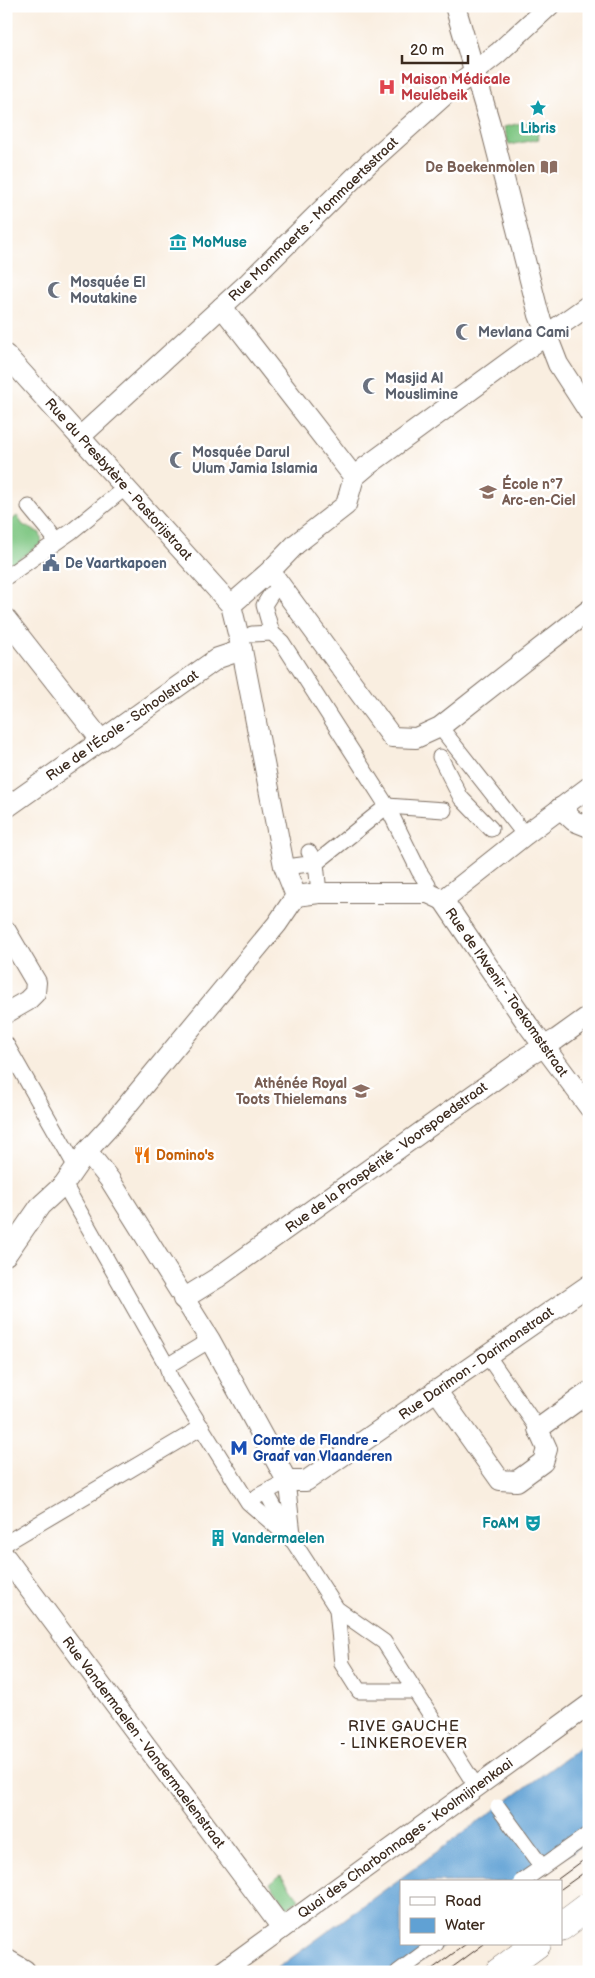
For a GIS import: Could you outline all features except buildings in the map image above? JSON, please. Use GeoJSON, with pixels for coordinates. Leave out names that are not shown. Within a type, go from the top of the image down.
{"type":"FeatureCollection","features":[{"type":"Feature","properties":{"kind":"main road"},"geometry":{"type":"LineString","coordinates":[[562,1926],[589,1906]]}},
{"type":"Feature","properties":{"kind":"main road"},"geometry":{"type":"LineString","coordinates":[[499,1972],[534,1946]]}},
{"type":"Feature","properties":{"kind":"street"},"geometry":{"type":"LineString","coordinates":[[456,6],[490,124],[539,315],[558,364],[589,412]]}},
{"type":"Feature","properties":{"kind":"street","name":"Rue Mommaerts - Mommaertsstraat"},"geometry":{"type":"LineString","coordinates":[[80,436],[222,307],[369,163],[448,92],[474,73],[549,6]]}},
{"type":"Feature","properties":{"kind":"street"},"geometry":{"type":"LineString","coordinates":[[296,896],[284,866],[247,642],[231,605],[296,544],[346,505],[354,477],[589,305]]}},
{"type":"Feature","properties":{"kind":"street"},"geometry":{"type":"LineString","coordinates":[[222,307],[354,477]]}},
{"type":"Feature","properties":{"kind":"street","name":"Rue du Presbytère - Pastorijstraat"},"geometry":{"type":"LineString","coordinates":[[6,355],[231,605]]}},
{"type":"Feature","properties":{"kind":"street"},"geometry":{"type":"LineString","coordinates":[[6,577],[57,541],[126,487]]}},
{"type":"Feature","properties":{"kind":"street"},"geometry":{"type":"LineString","coordinates":[[29,507],[57,541]]}},
{"type":"Feature","properties":{"kind":"street"},"geometry":{"type":"LineString","coordinates":[[270,570],[392,738],[416,738],[441,733],[589,610]]}},
{"type":"Feature","properties":{"kind":"street"},"geometry":{"type":"LineString","coordinates":[[271,594],[264,606],[272,633],[282,642],[388,806],[416,870],[428,885]]}},
{"type":"Feature","properties":{"kind":"street"},"geometry":{"type":"LineString","coordinates":[[6,619],[101,740]]}},
{"type":"Feature","properties":{"kind":"street"},"geometry":{"type":"LineString","coordinates":[[247,642],[272,633]]}},
{"type":"Feature","properties":{"kind":"street","name":"Rue de l'École - Schoolstraat"},"geometry":{"type":"LineString","coordinates":[[6,808],[218,658],[247,642]]}},
{"type":"Feature","properties":{"kind":"street"},"geometry":{"type":"LineString","coordinates":[[441,733],[439,755],[451,805]]}},
{"type":"Feature","properties":{"kind":"street"},"geometry":{"type":"LineString","coordinates":[[441,733],[518,832]]}},
{"type":"Feature","properties":{"kind":"street"},"geometry":{"type":"LineString","coordinates":[[6,1255],[40,1206],[64,1184],[82,1159],[270,932],[296,896],[319,893],[428,893],[444,900],[518,832],[560,808],[589,787]]}},
{"type":"Feature","properties":{"kind":"street"},"geometry":{"type":"LineString","coordinates":[[451,805],[474,788]]}},
{"type":"Feature","properties":{"kind":"street"},"geometry":{"type":"LineString","coordinates":[[294,866],[318,861],[388,806],[451,805],[492,830],[518,832]]}},
{"type":"Feature","properties":{"kind":"street"},"geometry":{"type":"LineString","coordinates":[[560,808],[574,822],[589,827]]}},
{"type":"Feature","properties":{"kind":"street"},"geometry":{"type":"LineString","coordinates":[[318,861],[318,883]]}},
{"type":"Feature","properties":{"kind":"street","name":"Rue de l'Avenir - Toekomststraat"},"geometry":{"type":"LineString","coordinates":[[444,900],[543,1046],[589,1107]]}},
{"type":"Feature","properties":{"kind":"street"},"geometry":{"type":"LineString","coordinates":[[6,931],[36,982],[35,993],[27,1001],[6,1013]]}},
{"type":"Feature","properties":{"kind":"street","name":"Rue de la Prospérité - Voorspoedstraat"},"geometry":{"type":"LineString","coordinates":[[184,1299],[217,1278],[543,1046],[557,1039],[589,1016]]}},
{"type":"Feature","properties":{"kind":"street"},"geometry":{"type":"LineString","coordinates":[[6,1044],[82,1159],[110,1180],[210,1340],[287,1480],[293,1540]]}},
{"type":"Feature","properties":{"kind":"street"},"geometry":{"type":"LineString","coordinates":[[64,1184],[167,1366],[170,1378],[248,1502],[293,1540]]}},
{"type":"Feature","properties":{"kind":"street","name":"Rue Darimon - Darimonstraat"},"geometry":{"type":"LineString","coordinates":[[287,1480],[306,1481],[589,1285]]}},
{"type":"Feature","properties":{"kind":"street"},"geometry":{"type":"LineString","coordinates":[[167,1366],[210,1340]]}},
{"type":"Feature","properties":{"kind":"street"},"geometry":{"type":"LineString","coordinates":[[436,1390],[500,1480],[517,1481],[543,1462],[547,1449],[538,1429],[487,1355]]}},
{"type":"Feature","properties":{"kind":"street"},"geometry":{"type":"LineString","coordinates":[[538,1429],[589,1392]]}},
{"type":"Feature","properties":{"kind":"street"},"geometry":{"type":"LineString","coordinates":[[6,1543],[202,1427]]}},
{"type":"Feature","properties":{"kind":"street"},"geometry":{"type":"LineString","coordinates":[[248,1502],[287,1480]]}},
{"type":"Feature","properties":{"kind":"street"},"geometry":{"type":"LineString","coordinates":[[266,1492],[293,1540],[337,1609],[384,1642],[472,1780]]}},
{"type":"Feature","properties":{"kind":"street","name":"Rue Vandermaelen - Vandermaelenstraat"},"geometry":{"type":"LineString","coordinates":[[6,1558],[282,1928]]}},
{"type":"Feature","properties":{"kind":"street"},"geometry":{"type":"LineString","coordinates":[[337,1609],[342,1664],[359,1691],[380,1686],[415,1691]]}},
{"type":"Feature","properties":{"kind":"street","name":"Quai des Charbonnages - Koolmijnenkaai"},"geometry":{"type":"LineString","coordinates":[[222,1972],[589,1705]]}},
{"type":"Feature","properties":{"kind":"street"},"geometry":{"type":"LineString","coordinates":[[498,1807],[542,1867]]}},
{"type":"Feature","properties":{"kind":"street"},"geometry":{"type":"LineString","coordinates":[[525,1880],[589,1834]]}},
{"type":"Feature","properties":{"kind":"street"},"geometry":{"type":"LineString","coordinates":[[398,1972],[433,1946]]}},
{"type":"Feature","properties":{"kind":"street"},"geometry":{"type":"LineString","coordinates":[[6,1962],[24,1972]]}},
{"type":"Feature","properties":{"kind":"green space"},"geometry":{"type":"Polygon","coordinates":[[[534,120],[539,139],[509,145],[504,127],[534,120]]]}},
{"type":"Feature","properties":{"kind":"green space"},"geometry":{"type":"Polygon","coordinates":[[[17,516],[23,525],[40,533],[42,543],[6,568],[6,525],[17,516]]]}},
{"type":"Feature","properties":{"kind":"green space"},"geometry":{"type":"Polygon","coordinates":[[[281,1875],[299,1899],[288,1908],[270,1883],[281,1875]]]}},
{"type":"Feature","properties":{"kind":"water"},"geometry":{"type":"Polygon","coordinates":[[[589,1741],[589,1840],[534,1880],[400,1880],[400,1946],[442,1946],[407,1972],[272,1972],[589,1741]]]}},
{"type":"Feature","properties":{"kind":"tram line"},"geometry":{"type":"LineString","coordinates":[[557,1880],[589,1856]]}},
{"type":"Feature","properties":{"kind":"tram line"},"geometry":{"type":"LineString","coordinates":[[562,1888],[589,1869]]}},
{"type":"Feature","properties":{"kind":"tram line"},"geometry":{"type":"LineString","coordinates":[[428,1972],[463,1946]]}},
{"type":"Feature","properties":{"kind":"tram line"},"geometry":{"type":"LineString","coordinates":[[446,1972],[481,1946]]}},
{"type":"Feature","properties":{"kind":"place","name":"Maison Médicale Meulebeik"},"geometry":{"type":"Point","coordinates":[387,87]}},
{"type":"Feature","properties":{"kind":"place","name":"Libris"},"geometry":{"type":"Point","coordinates":[538,108]}},
{"type":"Feature","properties":{"kind":"place","name":"De Boekenmolen"},"geometry":{"type":"Point","coordinates":[549,167]}},
{"type":"Feature","properties":{"kind":"place","name":"MoMuse"},"geometry":{"type":"Point","coordinates":[178,242]}},
{"type":"Feature","properties":{"kind":"place","name":"Mosquée El Moutakine"},"geometry":{"type":"Point","coordinates":[56,290]}},
{"type":"Feature","properties":{"kind":"place","name":"Mevlana Cami"},"geometry":{"type":"Point","coordinates":[464,332]}},
{"type":"Feature","properties":{"kind":"place","name":"Masjid Al Mouslimine"},"geometry":{"type":"Point","coordinates":[371,386]}},
{"type":"Feature","properties":{"kind":"place","name":"Mosquée Darul Ulum Jamia Islamia"},"geometry":{"type":"Point","coordinates":[178,460]}},
{"type":"Feature","properties":{"kind":"place","name":"École n°7 Arc-en-Ciel"},"geometry":{"type":"Point","coordinates":[488,492]}},
{"type":"Feature","properties":{"kind":"place","name":"De Vaartkapoen"},"geometry":{"type":"Point","coordinates":[51,563]}},
{"type":"Feature","properties":{"kind":"place","name":"Athénée Royal Toots Thielemans"},"geometry":{"type":"Point","coordinates":[361,1091]}},
{"type":"Feature","properties":{"kind":"place","name":"Domino's"},"geometry":{"type":"Point","coordinates":[142,1155]}},
{"type":"Feature","properties":{"kind":"place","name":"Comte de Flandre - Graaf van Vlaanderen"},"geometry":{"type":"Point","coordinates":[239,1448]}},
{"type":"Feature","properties":{"kind":"place","name":"FoAM"},"geometry":{"type":"Point","coordinates":[533,1523]}},
{"type":"Feature","properties":{"kind":"place","name":"Vandermaelen"},"geometry":{"type":"Point","coordinates":[218,1538]}},
{"type":"Feature","properties":{"kind":"district","name":"RIVE GAUCHE - LINKEROEVER"},"geometry":{"type":"Point","coordinates":[404,1734]}}]}
